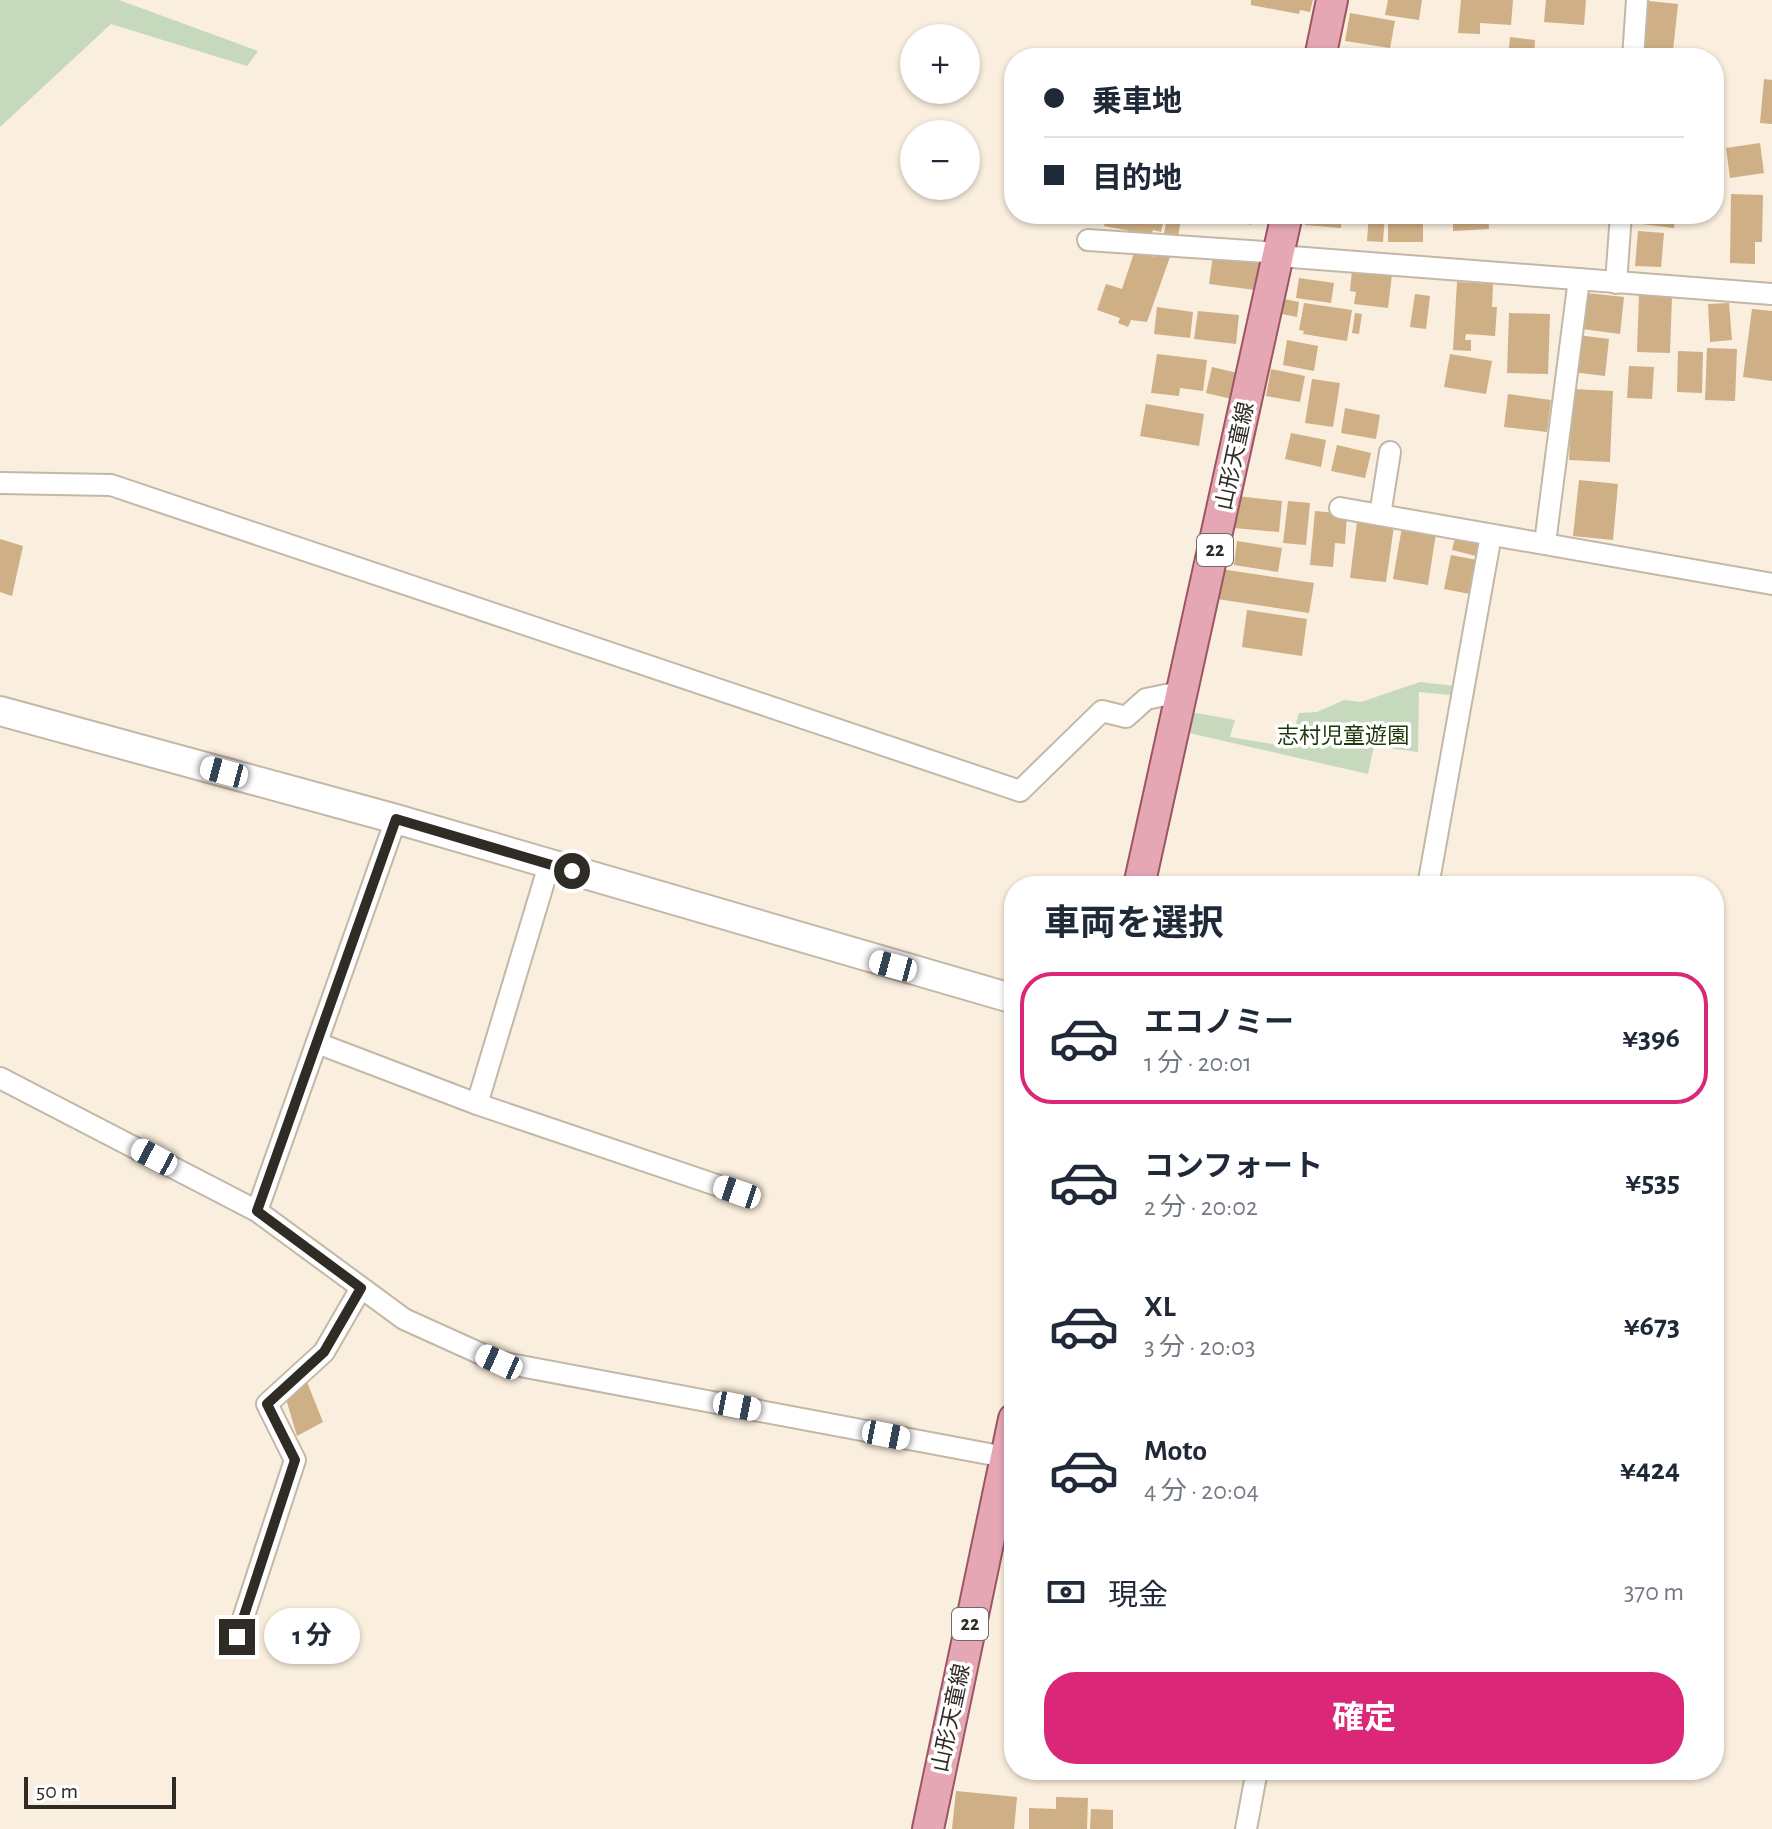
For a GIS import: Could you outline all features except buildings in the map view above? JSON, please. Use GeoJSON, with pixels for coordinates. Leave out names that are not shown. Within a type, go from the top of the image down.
{"type":"FeatureCollection","features":[{"type":"Feature","properties":{"kind":"main road"},"geometry":{"type":"LineString","coordinates":[[1322,48],[1332,0]]}},
{"type":"Feature","properties":{"kind":"main road","name":"山形天童線"},"geometry":{"type":"LineString","coordinates":[[1141,876],[1185,691],[1285,224]]}},
{"type":"Feature","properties":{"kind":"main road","name":"山形天童線"},"geometry":{"type":"LineString","coordinates":[[928,1829],[1004,1462]]}},
{"type":"Feature","properties":{"kind":"street"},"geometry":{"type":"LineString","coordinates":[[1634,48],[1637,0]]}},
{"type":"Feature","properties":{"kind":"street"},"geometry":{"type":"LineString","coordinates":[[1616,283],[1620,224]]}},
{"type":"Feature","properties":{"kind":"street"},"geometry":{"type":"LineString","coordinates":[[1088,240],[1772,294]]}},
{"type":"Feature","properties":{"kind":"street"},"geometry":{"type":"LineString","coordinates":[[1545,543],[1579,279]]}},
{"type":"Feature","properties":{"kind":"street"},"geometry":{"type":"LineString","coordinates":[[1380,515],[1390,452]]}},
{"type":"Feature","properties":{"kind":"street"},"geometry":{"type":"LineString","coordinates":[[0,483],[111,485],[1020,791],[1102,711],[1126,717],[1146,699],[1185,691]]}},
{"type":"Feature","properties":{"kind":"street"},"geometry":{"type":"LineString","coordinates":[[1340,508],[1772,584]]}},
{"type":"Feature","properties":{"kind":"street"},"geometry":{"type":"LineString","coordinates":[[1430,876],[1491,535]]}},
{"type":"Feature","properties":{"kind":"street"},"geometry":{"type":"LineString","coordinates":[[0,711],[396,819],[1004,996]]}},
{"type":"Feature","properties":{"kind":"street"},"geometry":{"type":"LineString","coordinates":[[257,1211],[396,819]]}},
{"type":"Feature","properties":{"kind":"street"},"geometry":{"type":"LineString","coordinates":[[477,1104],[549,865]]}},
{"type":"Feature","properties":{"kind":"street"},"geometry":{"type":"LineString","coordinates":[[317,1043],[477,1104],[737,1192]]}},
{"type":"Feature","properties":{"kind":"street"},"geometry":{"type":"LineString","coordinates":[[0,1078],[257,1211],[404,1319],[499,1362],[1004,1457]]}},
{"type":"Feature","properties":{"kind":"street"},"geometry":{"type":"LineString","coordinates":[[237,1637],[295,1460],[267,1404],[324,1352],[361,1288]]}},
{"type":"Feature","properties":{"kind":"street"},"geometry":{"type":"LineString","coordinates":[[1246,1829],[1255,1780]]}},
{"type":"Feature","properties":{"kind":"green space"},"geometry":{"type":"Polygon","coordinates":[[[0,0],[119,0],[258,51],[247,66],[111,24],[0,127],[0,0]]]}},
{"type":"Feature","properties":{"kind":"green space","name":"志村児童遊園"},"geometry":{"type":"Polygon","coordinates":[[[1420,682],[1464,687],[1462,696],[1419,692],[1418,752],[1374,746],[1368,774],[1176,730],[1180,710],[1235,720],[1230,737],[1289,747],[1299,713],[1317,712],[1344,700],[1361,702],[1420,682]]]}},
{"type":"Feature","properties":{"kind":"route"},"geometry":{"type":"LineString","coordinates":[[237,1637],[295,1460],[267,1404],[324,1352],[361,1288],[257,1211],[396,819],[572,871]]}}]}
